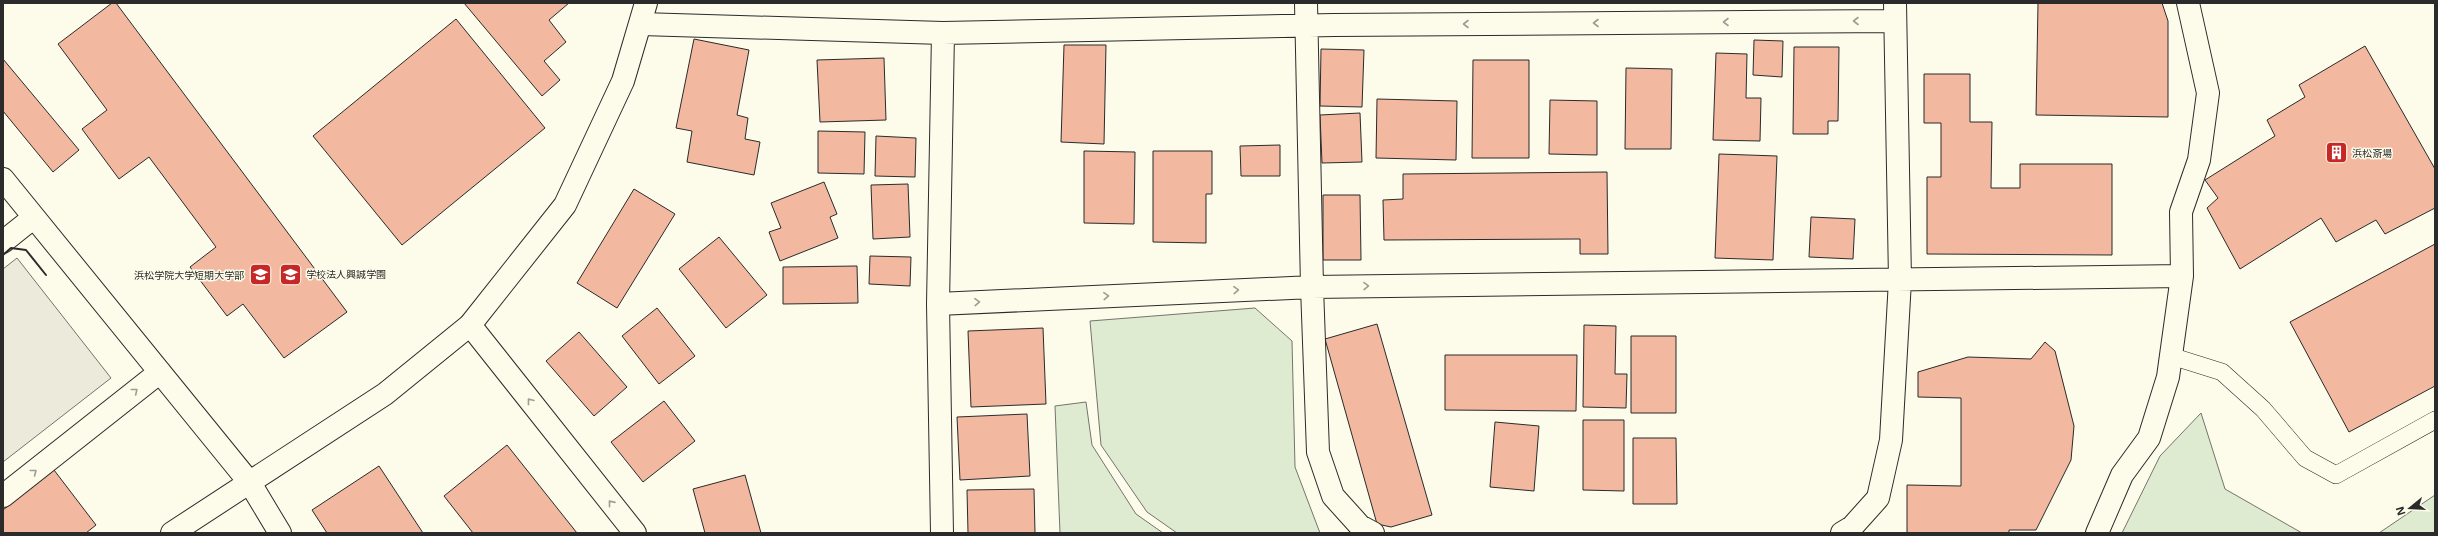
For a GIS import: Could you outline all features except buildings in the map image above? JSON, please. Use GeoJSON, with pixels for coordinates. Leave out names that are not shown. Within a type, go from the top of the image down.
{"type":"FeatureCollection","features":[{"type":"Feature","properties":{"kind":"street"},"geometry":{"type":"LineString","coordinates":[[172,533],[385,394],[470,325],[565,205],[623,81],[646,3]]}},
{"type":"Feature","properties":{"kind":"street"},"geometry":{"type":"LineString","coordinates":[[1306,3],[1312,287],[1318,452],[1333,496],[1360,526],[1373,533]]}},
{"type":"Feature","properties":{"kind":"street"},"geometry":{"type":"LineString","coordinates":[[2097,533],[2122,475],[2149,438],[2168,377],[2182,276],[2182,212],[2199,160],[2208,93],[2188,3]]}},
{"type":"Feature","properties":{"kind":"street"},"geometry":{"type":"LineString","coordinates":[[641,24],[943,32],[1895,12],[1900,280],[1891,440],[1878,498],[1852,526],[1842,533]]}},
{"type":"Feature","properties":{"kind":"street"},"geometry":{"type":"LineString","coordinates":[[942,533],[938,304],[943,32]]}},
{"type":"Feature","properties":{"kind":"street"},"geometry":{"type":"LineString","coordinates":[[3,179],[33,218],[250,483],[280,533]]}},
{"type":"Feature","properties":{"kind":"street"},"geometry":{"type":"LineString","coordinates":[[3,242],[33,218]]}},
{"type":"Feature","properties":{"kind":"street"},"geometry":{"type":"LineString","coordinates":[[938,304],[1312,287],[2182,276]]}},
{"type":"Feature","properties":{"kind":"street"},"geometry":{"type":"LineString","coordinates":[[470,325],[635,533]]}},
{"type":"Feature","properties":{"kind":"street"},"geometry":{"type":"LineString","coordinates":[[3,496],[160,372]]}},
{"type":"Feature","properties":{"kind":"lane"},"geometry":{"type":"LineString","coordinates":[[2171,356],[2222,372],[2263,409],[2305,458],[2336,475],[2435,420]]}},
{"type":"Feature","properties":{"kind":"green space"},"geometry":{"type":"Polygon","coordinates":[[[1255,308],[1292,341],[1295,467],[1320,533],[1177,533],[1147,512],[1101,445],[1090,321],[1255,308]]]}},
{"type":"Feature","properties":{"kind":"green space"},"geometry":{"type":"Polygon","coordinates":[[[1086,402],[1092,445],[1136,514],[1163,533],[1060,533],[1055,406],[1086,402]]]}},
{"type":"Feature","properties":{"kind":"green space"},"geometry":{"type":"Polygon","coordinates":[[[2201,413],[2225,489],[2302,533],[2122,533],[2160,456],[2201,413]]]}},
{"type":"Feature","properties":{"kind":"green space"},"geometry":{"type":"Polygon","coordinates":[[[2435,495],[2435,533],[2379,533],[2435,495]]]}},
{"type":"Feature","properties":{"kind":"shaded area"},"geometry":{"type":"Polygon","coordinates":[[[17,258],[111,378],[3,462],[3,269],[17,258]]]}},
{"type":"Feature","properties":{"kind":"wall"},"geometry":{"type":"LineString","coordinates":[[3,255],[11,248],[26,250],[46,275]]}},
{"type":"Feature","properties":{"kind":"place","name":"浜松斎場"},"geometry":{"type":"Point","coordinates":[2337,153]}},
{"type":"Feature","properties":{"kind":"place","name":"学校法人興誠学園"},"geometry":{"type":"Point","coordinates":[291,274]}},
{"type":"Feature","properties":{"kind":"place","name":"浜松学院大学短期大学部"},"geometry":{"type":"Point","coordinates":[260,275]}}]}
